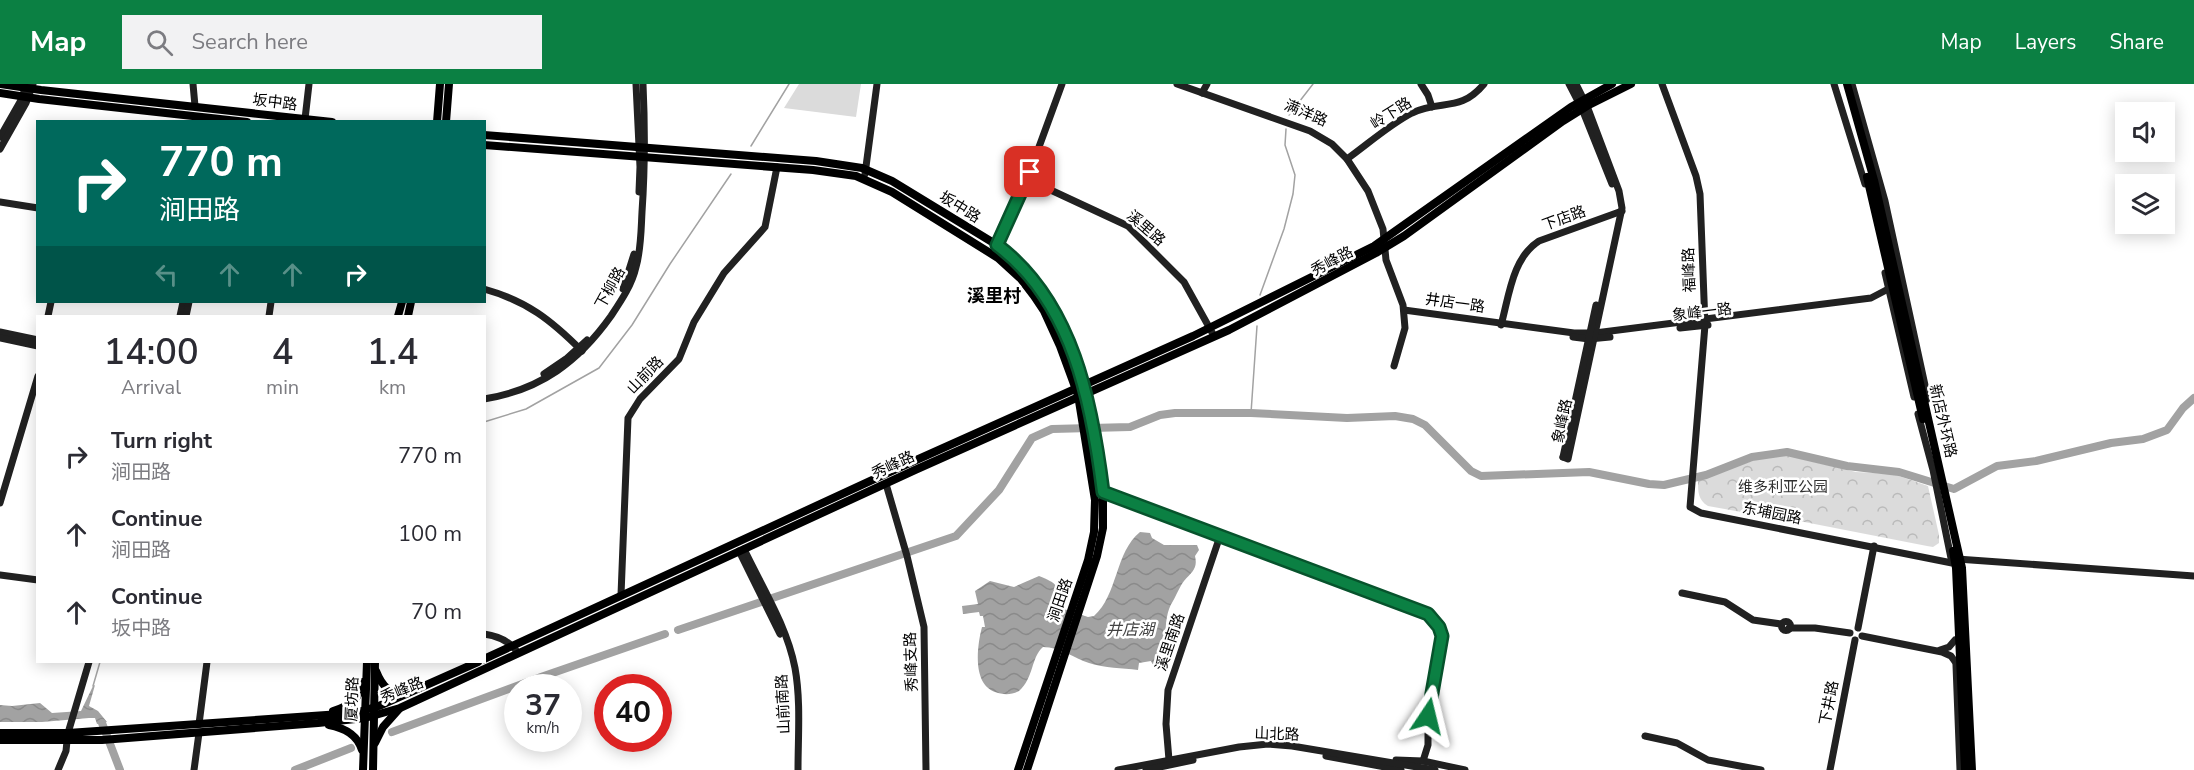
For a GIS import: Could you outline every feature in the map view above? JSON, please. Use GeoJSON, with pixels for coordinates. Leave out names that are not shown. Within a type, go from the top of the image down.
{"type":"FeatureCollection","features":[{"type":"Feature","properties":{"kind":"highway","name":"新店外环路"},"geometry":{"type":"LineString","coordinates":[[1842,84],[1868,182],[1956,568],[1962,770]]}},
{"type":"Feature","properties":{"kind":"highway","name":"新店外环路"},"geometry":{"type":"LineString","coordinates":[[1850,84],[1962,568],[1970,770]]}},
{"type":"Feature","properties":{"kind":"main road","name":"坂中路"},"geometry":{"type":"LineString","coordinates":[[0,84],[195,119],[213,120]]}},
{"type":"Feature","properties":{"kind":"main road"},"geometry":{"type":"LineString","coordinates":[[437,120],[440,84]]}},
{"type":"Feature","properties":{"kind":"main road"},"geometry":{"type":"LineString","coordinates":[[446,120],[449,84]]}},
{"type":"Feature","properties":{"kind":"main road"},"geometry":{"type":"LineString","coordinates":[[1583,104],[1612,84]]}},
{"type":"Feature","properties":{"kind":"main road","name":"秀峰路"},"geometry":{"type":"LineString","coordinates":[[68,737],[112,731],[316,720],[400,708],[621,595],[1082,390],[1214,336],[1387,242],[1583,104],[1631,84]]}},
{"type":"Feature","properties":{"kind":"main road","name":"坂中路"},"geometry":{"type":"LineString","coordinates":[[0,93],[28,90],[314,120]]}},
{"type":"Feature","properties":{"kind":"main road"},"geometry":{"type":"LineString","coordinates":[[486,135],[642,147]]}},
{"type":"Feature","properties":{"kind":"main road"},"geometry":{"type":"LineString","coordinates":[[486,145],[643,157]]}},
{"type":"Feature","properties":{"kind":"main road","name":"坂中路"},"geometry":{"type":"LineString","coordinates":[[642,147],[836,163],[864,169],[896,184],[997,245],[1018,264],[1046,297],[1064,332],[1082,390]]}},
{"type":"Feature","properties":{"kind":"main road","name":"坂中路"},"geometry":{"type":"LineString","coordinates":[[643,157],[830,171],[862,178],[901,197],[992,254],[1021,279],[1040,305],[1082,390]]}},
{"type":"Feature","properties":{"kind":"main road"},"geometry":{"type":"LineString","coordinates":[[1089,434],[1082,390],[1387,242]]}},
{"type":"Feature","properties":{"kind":"main road","name":"秀峰路"},"geometry":{"type":"LineString","coordinates":[[486,658],[514,650],[742,550],[1082,390]]}},
{"type":"Feature","properties":{"kind":"main road","name":"涧田路"},"geometry":{"type":"LineString","coordinates":[[1027,770],[1097,556],[1103,520],[1103,492],[1089,434]]}},
{"type":"Feature","properties":{"kind":"main road","name":"涧田路"},"geometry":{"type":"LineString","coordinates":[[1018,770],[1086,566],[1093,537],[1096,507],[1089,434]]}},
{"type":"Feature","properties":{"kind":"main road","name":"秀峰路"},"geometry":{"type":"LineString","coordinates":[[369,713],[476,663]]}},
{"type":"Feature","properties":{"kind":"main road"},"geometry":{"type":"LineString","coordinates":[[371,665],[381,683],[390,691],[402,692],[420,688]]}},
{"type":"Feature","properties":{"kind":"main road"},"geometry":{"type":"LineString","coordinates":[[316,720],[354,701],[371,665]]}},
{"type":"Feature","properties":{"kind":"main road","name":"厦坊路"},"geometry":{"type":"LineString","coordinates":[[363,770],[361,738],[369,713],[371,665]]}},
{"type":"Feature","properties":{"kind":"main road"},"geometry":{"type":"LineString","coordinates":[[376,734],[400,708]]}},
{"type":"Feature","properties":{"kind":"main road","name":"厦坊路"},"geometry":{"type":"LineString","coordinates":[[369,713],[376,734],[373,770]]}},
{"type":"Feature","properties":{"kind":"main road"},"geometry":{"type":"LineString","coordinates":[[316,720],[342,728],[361,738]]}},
{"type":"Feature","properties":{"kind":"main road","name":"秀峰路"},"geometry":{"type":"LineString","coordinates":[[68,737],[117,739],[199,728]]}},
{"type":"Feature","properties":{"kind":"main road"},"geometry":{"type":"LineString","coordinates":[[0,732],[68,737]]}},
{"type":"Feature","properties":{"kind":"main road"},"geometry":{"type":"LineString","coordinates":[[0,740],[68,737]]}},
{"type":"Feature","properties":{"kind":"street"},"geometry":{"type":"LineString","coordinates":[[193,84],[195,106]]}},
{"type":"Feature","properties":{"kind":"street"},"geometry":{"type":"LineString","coordinates":[[305,119],[309,84]]}},
{"type":"Feature","properties":{"kind":"street","name":"下柳路"},"geometry":{"type":"LineString","coordinates":[[486,395],[535,379],[581,349],[613,305],[630,273],[637,234],[643,157],[636,84]]}},
{"type":"Feature","properties":{"kind":"street","name":"下柳路"},"geometry":{"type":"LineString","coordinates":[[642,147],[643,84]]}},
{"type":"Feature","properties":{"kind":"street"},"geometry":{"type":"LineString","coordinates":[[862,178],[875,84]]}},
{"type":"Feature","properties":{"kind":"street"},"geometry":{"type":"LineString","coordinates":[[992,254],[1027,179],[1062,84]]}},
{"type":"Feature","properties":{"kind":"street","name":"满洋路"},"geometry":{"type":"LineString","coordinates":[[1177,84],[1204,89]]}},
{"type":"Feature","properties":{"kind":"street","name":"满洋路"},"geometry":{"type":"LineString","coordinates":[[1187,84],[1310,131],[1332,144],[1349,158],[1375,195],[1387,242],[1386,260],[1406,312]]}},
{"type":"Feature","properties":{"kind":"street"},"geometry":{"type":"LineString","coordinates":[[1421,84],[1428,94],[1432,107]]}},
{"type":"Feature","properties":{"kind":"street","name":"岭下路"},"geometry":{"type":"LineString","coordinates":[[1349,158],[1408,115],[1432,107],[1464,102],[1484,84]]}},
{"type":"Feature","properties":{"kind":"street"},"geometry":{"type":"LineString","coordinates":[[1569,84],[1583,104]]}},
{"type":"Feature","properties":{"kind":"street"},"geometry":{"type":"LineString","coordinates":[[1576,84],[1583,104]]}},
{"type":"Feature","properties":{"kind":"street","name":"福峰路"},"geometry":{"type":"LineString","coordinates":[[1662,84],[1699,188],[1705,323],[1690,497]]}},
{"type":"Feature","properties":{"kind":"street"},"geometry":{"type":"LineString","coordinates":[[1834,84],[1866,187],[1902,353],[1933,470],[1952,560],[1962,770]]}},
{"type":"Feature","properties":{"kind":"street"},"geometry":{"type":"LineString","coordinates":[[1850,84],[1884,201],[1962,560],[1970,770]]}},
{"type":"Feature","properties":{"kind":"street"},"geometry":{"type":"LineString","coordinates":[[0,137],[28,90]]}},
{"type":"Feature","properties":{"kind":"street"},"geometry":{"type":"LineString","coordinates":[[0,149],[28,90]]}},
{"type":"Feature","properties":{"kind":"street","name":"象峰路"},"geometry":{"type":"LineString","coordinates":[[1583,104],[1620,212],[1563,457],[1568,459],[1592,336]]}},
{"type":"Feature","properties":{"kind":"street","name":"山前路"},"geometry":{"type":"LineString","coordinates":[[621,595],[628,418],[640,399],[679,360],[696,318],[724,273],[766,224],[777,167]]}},
{"type":"Feature","properties":{"kind":"street","name":"溪里路"},"geometry":{"type":"LineString","coordinates":[[1027,179],[1128,226],[1184,282],[1214,336]]}},
{"type":"Feature","properties":{"kind":"street"},"geometry":{"type":"LineString","coordinates":[[0,202],[36,208]]}},
{"type":"Feature","properties":{"kind":"street","name":"下店路"},"geometry":{"type":"LineString","coordinates":[[1501,326],[1518,264],[1528,249],[1539,241],[1620,212]]}},
{"type":"Feature","properties":{"kind":"street","name":"象峰一路"},"geometry":{"type":"LineString","coordinates":[[1501,326],[1592,336],[1705,323],[1871,298],[1889,292],[1902,284]]}},
{"type":"Feature","properties":{"kind":"street"},"geometry":{"type":"LineString","coordinates":[[486,290],[513,298],[535,310],[581,349]]}},
{"type":"Feature","properties":{"kind":"street"},"geometry":{"type":"LineString","coordinates":[[1406,312],[1407,328],[1396,367],[1394,366],[1405,328],[1406,312]]}},
{"type":"Feature","properties":{"kind":"street","name":"井店一路"},"geometry":{"type":"LineString","coordinates":[[1406,312],[1501,326]]}},
{"type":"Feature","properties":{"kind":"street"},"geometry":{"type":"LineString","coordinates":[[0,332],[36,340]]}},
{"type":"Feature","properties":{"kind":"street"},"geometry":{"type":"LineString","coordinates":[[0,338],[36,346]]}},
{"type":"Feature","properties":{"kind":"street"},"geometry":{"type":"LineString","coordinates":[[0,503],[36,383]]}},
{"type":"Feature","properties":{"kind":"street","name":"秀峰支路"},"geometry":{"type":"LineString","coordinates":[[886,484],[907,556],[925,638],[926,770]]}},
{"type":"Feature","properties":{"kind":"street"},"geometry":{"type":"LineString","coordinates":[[1103,492],[1428,614],[1434,620],[1442,636],[1427,720],[1428,745],[1423,761]]}},
{"type":"Feature","properties":{"kind":"street","name":"东埔园路"},"geometry":{"type":"LineString","coordinates":[[1690,497],[1693,505],[1701,509],[1952,560],[2194,576]]}},
{"type":"Feature","properties":{"kind":"street","name":"溪里南路"},"geometry":{"type":"LineString","coordinates":[[1169,760],[1166,724],[1167,693],[1220,536]]}},
{"type":"Feature","properties":{"kind":"street"},"geometry":{"type":"LineString","coordinates":[[1858,628],[1874,545]]}},
{"type":"Feature","properties":{"kind":"street","name":"山前南路"},"geometry":{"type":"LineString","coordinates":[[742,550],[783,640],[790,667],[796,770]]}},
{"type":"Feature","properties":{"kind":"street"},"geometry":{"type":"LineString","coordinates":[[0,573],[36,578]]}},
{"type":"Feature","properties":{"kind":"street"},"geometry":{"type":"LineString","coordinates":[[1682,593],[1725,602],[1754,620],[1781,624],[1787,621],[1790,628],[1818,628],[1850,633]]}},
{"type":"Feature","properties":{"kind":"street"},"geometry":{"type":"LineString","coordinates":[[1850,633],[1853,628],[1858,628]]}},
{"type":"Feature","properties":{"kind":"street"},"geometry":{"type":"LineString","coordinates":[[1858,628],[1862,632],[1858,638]]}},
{"type":"Feature","properties":{"kind":"street"},"geometry":{"type":"LineString","coordinates":[[1850,633],[1851,638],[1948,654],[1956,663]]}},
{"type":"Feature","properties":{"kind":"street"},"geometry":{"type":"LineString","coordinates":[[486,635],[498,637],[514,650]]}},
{"type":"Feature","properties":{"kind":"street","name":"下井路"},"geometry":{"type":"LineString","coordinates":[[1830,770],[1858,638]]}},
{"type":"Feature","properties":{"kind":"street"},"geometry":{"type":"LineString","coordinates":[[1934,651],[1946,649],[1955,640]]}},
{"type":"Feature","properties":{"kind":"street"},"geometry":{"type":"LineString","coordinates":[[58,770],[66,751],[71,720],[89,663]]}},
{"type":"Feature","properties":{"kind":"street"},"geometry":{"type":"LineString","coordinates":[[194,770],[207,663]]}},
{"type":"Feature","properties":{"kind":"street"},"geometry":{"type":"LineString","coordinates":[[1645,736],[1677,743],[1712,761],[1761,770]]}},
{"type":"Feature","properties":{"kind":"street","name":"山北路"},"geometry":{"type":"LineString","coordinates":[[1118,770],[1263,745],[1288,745],[1435,770]]}},
{"type":"Feature","properties":{"kind":"street","name":"山北路"},"geometry":{"type":"LineString","coordinates":[[1146,770],[1237,752],[1270,749],[1295,750],[1401,770]]}},
{"type":"Feature","properties":{"kind":"street"},"geometry":{"type":"LineString","coordinates":[[1346,755],[1423,761],[1465,770]]}},
{"type":"Feature","properties":{"kind":"green space"},"geometry":{"type":"Polygon","coordinates":[[[799,84],[861,84],[856,117],[784,108],[799,84]]]}},
{"type":"Feature","properties":{"kind":"green space","name":"维多利亚公园"},"geometry":{"type":"Polygon","coordinates":[[[1781,454],[1856,472],[1893,474],[1928,486],[1939,543],[1933,547],[1708,506],[1700,498],[1698,480],[1755,460],[1781,454]]]}},
{"type":"Feature","properties":{"kind":"water","name":"井店湖"},"geometry":{"type":"Polygon","coordinates":[[[1140,532],[1150,533],[1152,538],[1164,545],[1197,545],[1199,550],[1195,556],[1194,570],[1183,583],[1169,609],[1164,651],[1157,666],[1151,661],[1139,663],[1138,670],[1101,666],[1055,649],[1043,647],[1036,656],[1024,686],[1019,691],[1004,694],[988,688],[979,673],[978,664],[980,635],[982,627],[985,627],[983,616],[980,616],[979,612],[963,614],[962,606],[978,604],[975,591],[990,581],[1014,587],[1039,576],[1056,586],[1058,604],[1061,608],[1088,617],[1094,616],[1108,597],[1132,540],[1140,532]]]}},
{"type":"Feature","properties":{"kind":"water"},"geometry":{"type":"Polygon","coordinates":[[[95,685],[89,706],[98,711],[107,722],[97,724],[95,718],[89,718],[42,722],[0,722],[0,705],[40,703],[52,713],[81,711],[95,685]]]}},
{"type":"Feature","properties":{"kind":"waterway"},"geometry":{"type":"LineString","coordinates":[[751,146],[789,84]]}},
{"type":"Feature","properties":{"kind":"waterway"},"geometry":{"type":"LineString","coordinates":[[1289,115],[1313,84]]}},
{"type":"Feature","properties":{"kind":"waterway"},"geometry":{"type":"LineString","coordinates":[[1260,295],[1284,229],[1293,194],[1295,175],[1285,145],[1286,129]]}},
{"type":"Feature","properties":{"kind":"waterway"},"geometry":{"type":"LineString","coordinates":[[486,421],[526,409],[599,368],[632,325],[731,174]]}},
{"type":"Feature","properties":{"kind":"waterway"},"geometry":{"type":"LineString","coordinates":[[1251,413],[1257,326]]}},
{"type":"Feature","properties":{"kind":"waterway"},"geometry":{"type":"LineString","coordinates":[[678,630],[956,536],[999,490],[1032,438],[1052,429],[1130,427],[1160,415],[1175,413],[1251,413],[1347,418],[1395,416],[1413,419],[1425,425],[1471,471],[1481,476],[1589,472],[1664,485],[1706,475],[1752,457],[1787,452],[1847,466],[1899,472],[1954,489],[1997,466],[2036,461],[2111,443],[2143,439],[2167,430],[2183,408],[2194,398]]}},
{"type":"Feature","properties":{"kind":"waterway"},"geometry":{"type":"LineString","coordinates":[[392,732],[665,634]]}},
{"type":"Feature","properties":{"kind":"waterway"},"geometry":{"type":"LineString","coordinates":[[93,686],[100,663]]}},
{"type":"Feature","properties":{"kind":"waterway"},"geometry":{"type":"LineString","coordinates":[[102,723],[120,770]]}},
{"type":"Feature","properties":{"kind":"waterway"},"geometry":{"type":"LineString","coordinates":[[295,770],[351,748]]}},
{"type":"Feature","properties":{"kind":"district","name":"溪里村"},"geometry":{"type":"Point","coordinates":[994,296]}},
{"type":"Feature","properties":{"kind":"route"},"geometry":{"type":"LineString","coordinates":[[1030,172],[997,245],[1038,285],[1064,332],[1085,385],[1103,492],[1428,614],[1439,627],[1442,636],[1428,716]]}}]}
